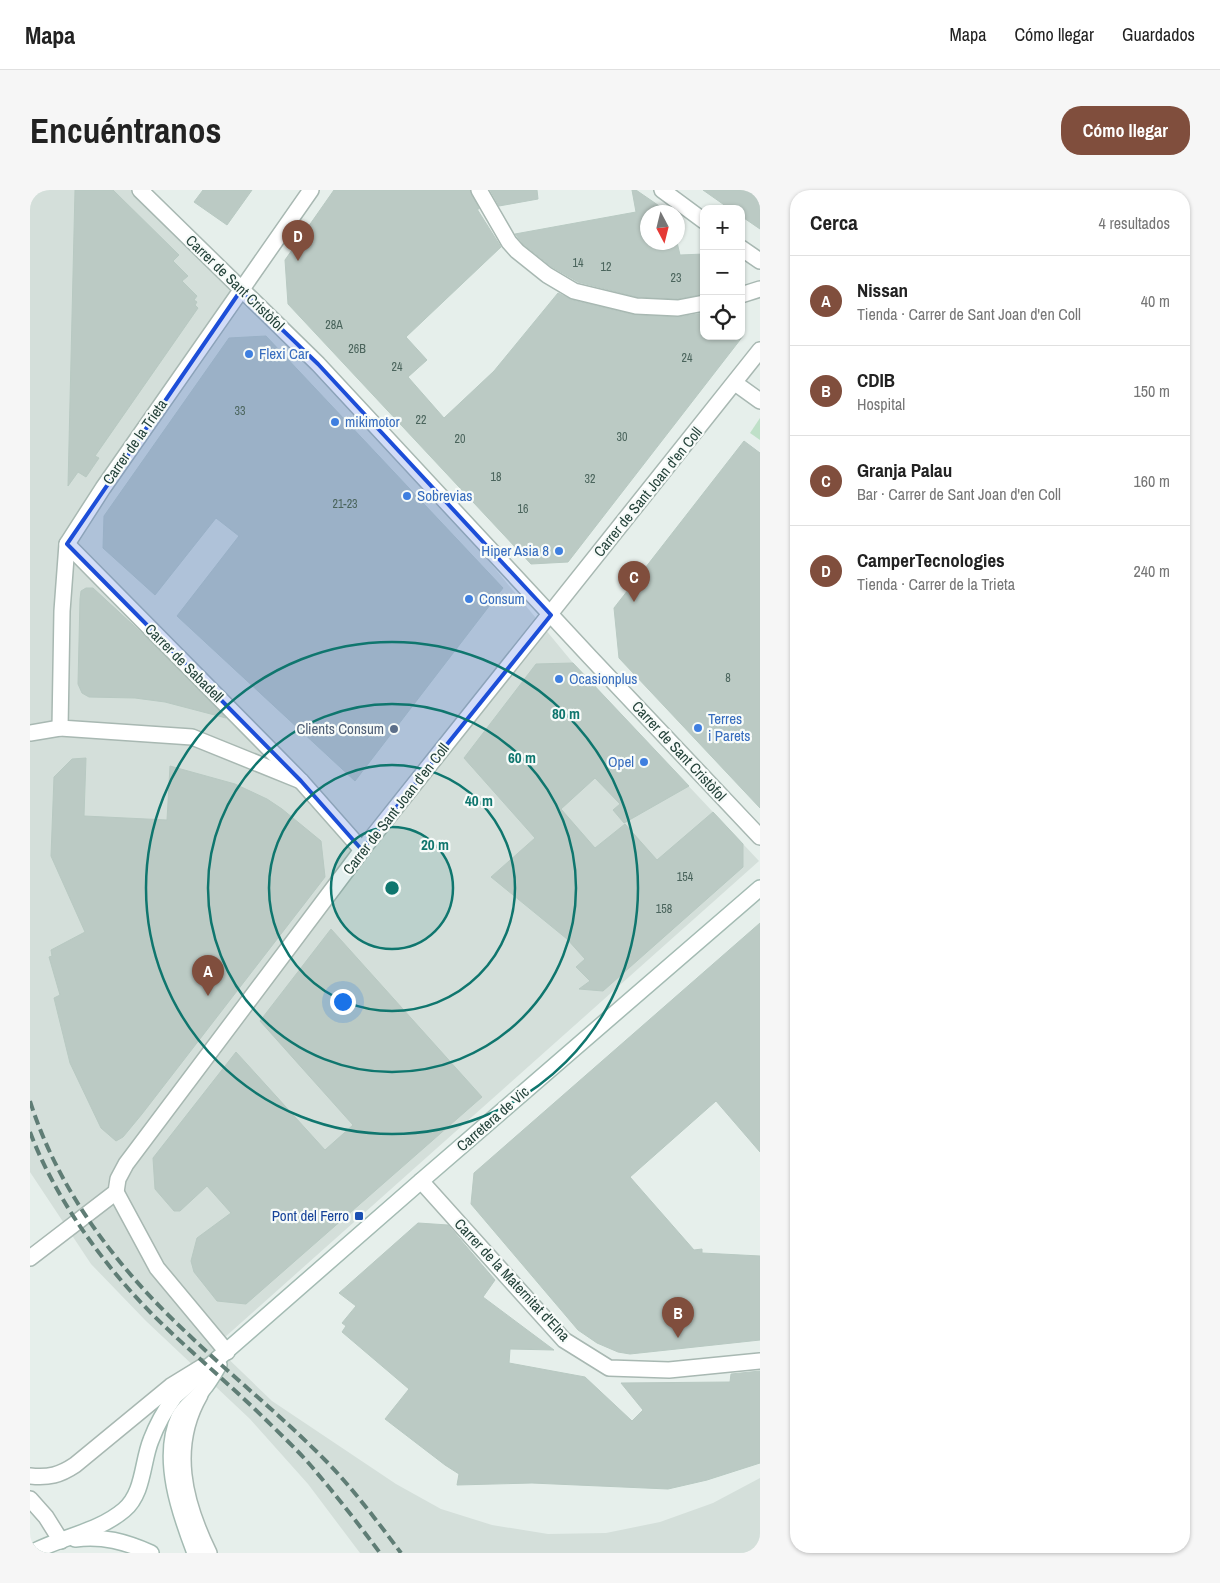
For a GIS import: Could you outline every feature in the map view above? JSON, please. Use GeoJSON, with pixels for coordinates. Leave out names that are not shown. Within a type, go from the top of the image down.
{"type":"FeatureCollection","features":[{"type":"Feature","properties":{"kind":"street","name":"Carrer de Sant Cristòfol"},"geometry":{"type":"LineString","coordinates":[[140,190],[318,364],[550,615],[760,837]]}},
{"type":"Feature","properties":{"kind":"street","name":"Carrer de la Trieta"},"geometry":{"type":"LineString","coordinates":[[60,728],[62,611],[67,544],[103,488],[311,190]]}},
{"type":"Feature","properties":{"kind":"street"},"geometry":{"type":"LineString","coordinates":[[479,190],[509,242],[517,251],[547,275],[574,291],[636,306],[678,308],[700,304]]}},
{"type":"Feature","properties":{"kind":"street"},"geometry":{"type":"LineString","coordinates":[[662,190],[700,217]]}},
{"type":"Feature","properties":{"kind":"street"},"geometry":{"type":"LineString","coordinates":[[744,250],[760,261]]}},
{"type":"Feature","properties":{"kind":"street"},"geometry":{"type":"LineString","coordinates":[[745,294],[760,289]]}},
{"type":"Feature","properties":{"kind":"street","name":"Carrer de Sant Joan d'en Coll"},"geometry":{"type":"LineString","coordinates":[[116,1192],[118,1179],[126,1164],[362,850],[760,350]]}},
{"type":"Feature","properties":{"kind":"street"},"geometry":{"type":"LineString","coordinates":[[735,383],[760,401]]}},
{"type":"Feature","properties":{"kind":"street","name":"Carrer de Sabadell"},"geometry":{"type":"LineString","coordinates":[[67,544],[301,781],[362,850]]}},
{"type":"Feature","properties":{"kind":"street"},"geometry":{"type":"LineString","coordinates":[[30,733],[60,728],[192,737],[301,781]]}},
{"type":"Feature","properties":{"kind":"street","name":"Carretera de Vic"},"geometry":{"type":"LineString","coordinates":[[227,1352],[421,1181],[760,888]]}},
{"type":"Feature","properties":{"kind":"street","name":"Carrer de la Maternitat d'Elna"},"geometry":{"type":"LineString","coordinates":[[421,1181],[564,1340],[609,1368],[668,1370],[760,1361]]}},
{"type":"Feature","properties":{"kind":"street"},"geometry":{"type":"LineString","coordinates":[[30,1258],[116,1192],[157,1268],[227,1352]]}},
{"type":"Feature","properties":{"kind":"street"},"geometry":{"type":"LineString","coordinates":[[209,1553],[195,1522],[185,1489],[183,1473],[184,1442],[186,1426],[195,1403],[227,1352]]}},
{"type":"Feature","properties":{"kind":"street"},"geometry":{"type":"LineString","coordinates":[[30,1476],[41,1477],[61,1474],[75,1465],[171,1386],[227,1352]]}},
{"type":"Feature","properties":{"kind":"street"},"geometry":{"type":"LineString","coordinates":[[61,1541],[100,1524],[124,1510],[132,1501],[138,1490],[151,1440],[162,1416],[175,1396],[227,1352]]}},
{"type":"Feature","properties":{"kind":"street"},"geometry":{"type":"LineString","coordinates":[[195,1553],[174,1492],[173,1444],[175,1429],[186,1406],[204,1389]]}},
{"type":"Feature","properties":{"kind":"street"},"geometry":{"type":"LineString","coordinates":[[31,1505],[46,1517],[61,1541]]}},
{"type":"Feature","properties":{"kind":"street"},"geometry":{"type":"LineString","coordinates":[[31,1553],[43,1546],[80,1538],[103,1538],[128,1543],[151,1553]]}},
{"type":"Feature","properties":{"kind":"highlighted area"},"geometry":{"type":"Polygon","coordinates":[[[241,290],[318,364],[551,615],[362,850],[301,781],[67,544],[241,290]]]}},
{"type":"Feature","properties":{"kind":"shaded area"},"geometry":{"type":"Polygon","coordinates":[[[30,190],[131,190],[306,364],[454,519],[573,663],[759,861],[215,1346],[272,1401],[396,1484],[441,1509],[492,1525],[548,1534],[606,1533],[660,1522],[713,1503],[760,1478],[760,1553],[360,1553],[308,1484],[250,1419],[146,1321],[91,1264],[30,1172],[30,190]]]}},
{"type":"Feature","properties":{"kind":"green space"},"geometry":{"type":"Polygon","coordinates":[[[760,418],[760,440],[750,433],[760,418]]]}},
{"type":"Feature","properties":{"kind":"building"},"geometry":{"type":"Polygon","coordinates":[[[75,190],[113,190],[179,255],[173,261],[188,276],[182,281],[197,296],[194,300],[197,302],[195,305],[198,308],[95,456],[99,458],[86,477],[78,472],[68,486],[75,190]]]}},
{"type":"Feature","properties":{"kind":"building"},"geometry":{"type":"Polygon","coordinates":[[[203,190],[252,190],[227,225],[194,202],[203,190]]]}},
{"type":"Feature","properties":{"kind":"building"},"geometry":{"type":"Polygon","coordinates":[[[334,190],[470,190],[479,209],[477,209],[501,247],[406,337],[427,360],[408,377],[444,418],[494,371],[558,293],[572,300],[635,315],[678,317],[700,314],[700,340],[740,340],[568,562],[531,564],[288,304],[285,260],[334,190]]]}},
{"type":"Feature","properties":{"kind":"building"},"geometry":{"type":"Polygon","coordinates":[[[490,190],[537,190],[538,199],[499,206],[490,190]]]}},
{"type":"Feature","properties":{"kind":"building"},"geometry":{"type":"Polygon","coordinates":[[[632,190],[636,190],[658,205],[640,205],[640,250],[679,250],[680,255],[700,254],[700,295],[677,299],[637,297],[578,282],[552,267],[523,244],[515,234],[636,212],[632,190]]]}},
{"type":"Feature","properties":{"kind":"building"},"geometry":{"type":"Polygon","coordinates":[[[703,190],[760,190],[760,229],[745,219],[745,205],[724,205],[703,190]]]}},
{"type":"Feature","properties":{"kind":"building"},"geometry":{"type":"Polygon","coordinates":[[[266,336],[503,588],[355,781],[177,616],[239,536],[216,518],[155,595],[103,548],[104,516],[229,338],[266,336]]]}},
{"type":"Feature","properties":{"kind":"building"},"geometry":{"type":"Polygon","coordinates":[[[744,441],[760,453],[760,808],[619,658],[614,608],[744,441]]]}},
{"type":"Feature","properties":{"kind":"building"},"geometry":{"type":"Polygon","coordinates":[[[86,588],[93,588],[146,637],[226,718],[165,702],[135,698],[89,697],[82,693],[78,684],[80,599],[81,591],[86,588]]]}},
{"type":"Feature","properties":{"kind":"building"},"geometry":{"type":"Polygon","coordinates":[[[573,663],[689,786],[624,823],[613,810],[620,804],[595,778],[561,809],[595,848],[625,824],[657,860],[713,812],[743,844],[743,867],[603,991],[579,989],[590,981],[576,967],[585,959],[567,939],[491,877],[535,838],[464,758],[536,664],[573,663]]]}},
{"type":"Feature","properties":{"kind":"building"},"geometry":{"type":"Polygon","coordinates":[[[86,758],[84,816],[167,820],[170,766],[235,784],[267,799],[282,809],[321,841],[325,877],[142,1114],[123,1137],[116,1141],[101,1128],[70,1063],[54,998],[60,995],[49,957],[52,956],[51,950],[85,932],[51,856],[54,777],[72,759],[86,758]]]}},
{"type":"Feature","properties":{"kind":"building"},"geometry":{"type":"Polygon","coordinates":[[[760,923],[760,1152],[716,1101],[630,1177],[694,1250],[702,1249],[702,1253],[760,1256],[760,1340],[630,1354],[618,1352],[597,1343],[578,1330],[471,1204],[474,1173],[760,923]]]}},
{"type":"Feature","properties":{"kind":"building"},"geometry":{"type":"Polygon","coordinates":[[[331,929],[482,1097],[246,1304],[217,1301],[194,1272],[191,1261],[197,1238],[231,1213],[207,1186],[180,1211],[174,1211],[155,1189],[153,1158],[236,1052],[325,1150],[353,1125],[260,1021],[331,929]]]}},
{"type":"Feature","properties":{"kind":"building"},"geometry":{"type":"Polygon","coordinates":[[[418,1223],[448,1225],[495,1280],[483,1297],[554,1350],[510,1349],[509,1363],[585,1377],[632,1421],[643,1410],[621,1383],[730,1382],[731,1374],[760,1371],[760,1463],[707,1480],[668,1489],[532,1483],[457,1485],[459,1474],[385,1419],[409,1389],[342,1332],[346,1326],[342,1323],[356,1306],[339,1293],[418,1223]]]}},
{"type":"Feature","properties":{"kind":"railway"},"geometry":{"type":"LineString","coordinates":[[30,1101],[42,1135],[57,1167],[75,1199],[116,1257],[164,1311],[327,1462],[356,1495],[401,1553]]}},
{"type":"Feature","properties":{"kind":"railway"},"geometry":{"type":"LineString","coordinates":[[30,1132],[40,1157],[66,1205],[115,1273],[151,1313],[297,1451],[380,1553]]}},
{"type":"Feature","properties":{"kind":"place","name":"CamperTecnologies"},"geometry":{"type":"Point","coordinates":[298,261]}},
{"type":"Feature","properties":{"kind":"place","name":"Flexi Car"},"geometry":{"type":"Point","coordinates":[249,354]}},
{"type":"Feature","properties":{"kind":"place","name":"mikimotor"},"geometry":{"type":"Point","coordinates":[335,422]}},
{"type":"Feature","properties":{"kind":"place","name":"Sobrevias"},"geometry":{"type":"Point","coordinates":[407,496]}},
{"type":"Feature","properties":{"kind":"place","name":"Hiper Asia 8"},"geometry":{"type":"Point","coordinates":[559,551]}},
{"type":"Feature","properties":{"kind":"place","name":"Consum"},"geometry":{"type":"Point","coordinates":[469,599]}},
{"type":"Feature","properties":{"kind":"place","name":"Granja Palau"},"geometry":{"type":"Point","coordinates":[634,602]}},
{"type":"Feature","properties":{"kind":"place","name":"Ocasionplus"},"geometry":{"type":"Point","coordinates":[559,679]}},
{"type":"Feature","properties":{"kind":"place","name":"Terres i Parets"},"geometry":{"type":"Point","coordinates":[698,728]}},
{"type":"Feature","properties":{"kind":"place","name":"Clients Consum"},"geometry":{"type":"Point","coordinates":[394,729]}},
{"type":"Feature","properties":{"kind":"place","name":"Opel"},"geometry":{"type":"Point","coordinates":[644,762]}},
{"type":"Feature","properties":{"kind":"place","name":"Nissan"},"geometry":{"type":"Point","coordinates":[208,996]}},
{"type":"Feature","properties":{"kind":"place","name":"Pont del Ferro"},"geometry":{"type":"Point","coordinates":[359,1216]}},
{"type":"Feature","properties":{"kind":"place","name":"CDIB"},"geometry":{"type":"Point","coordinates":[678,1338]}}]}
